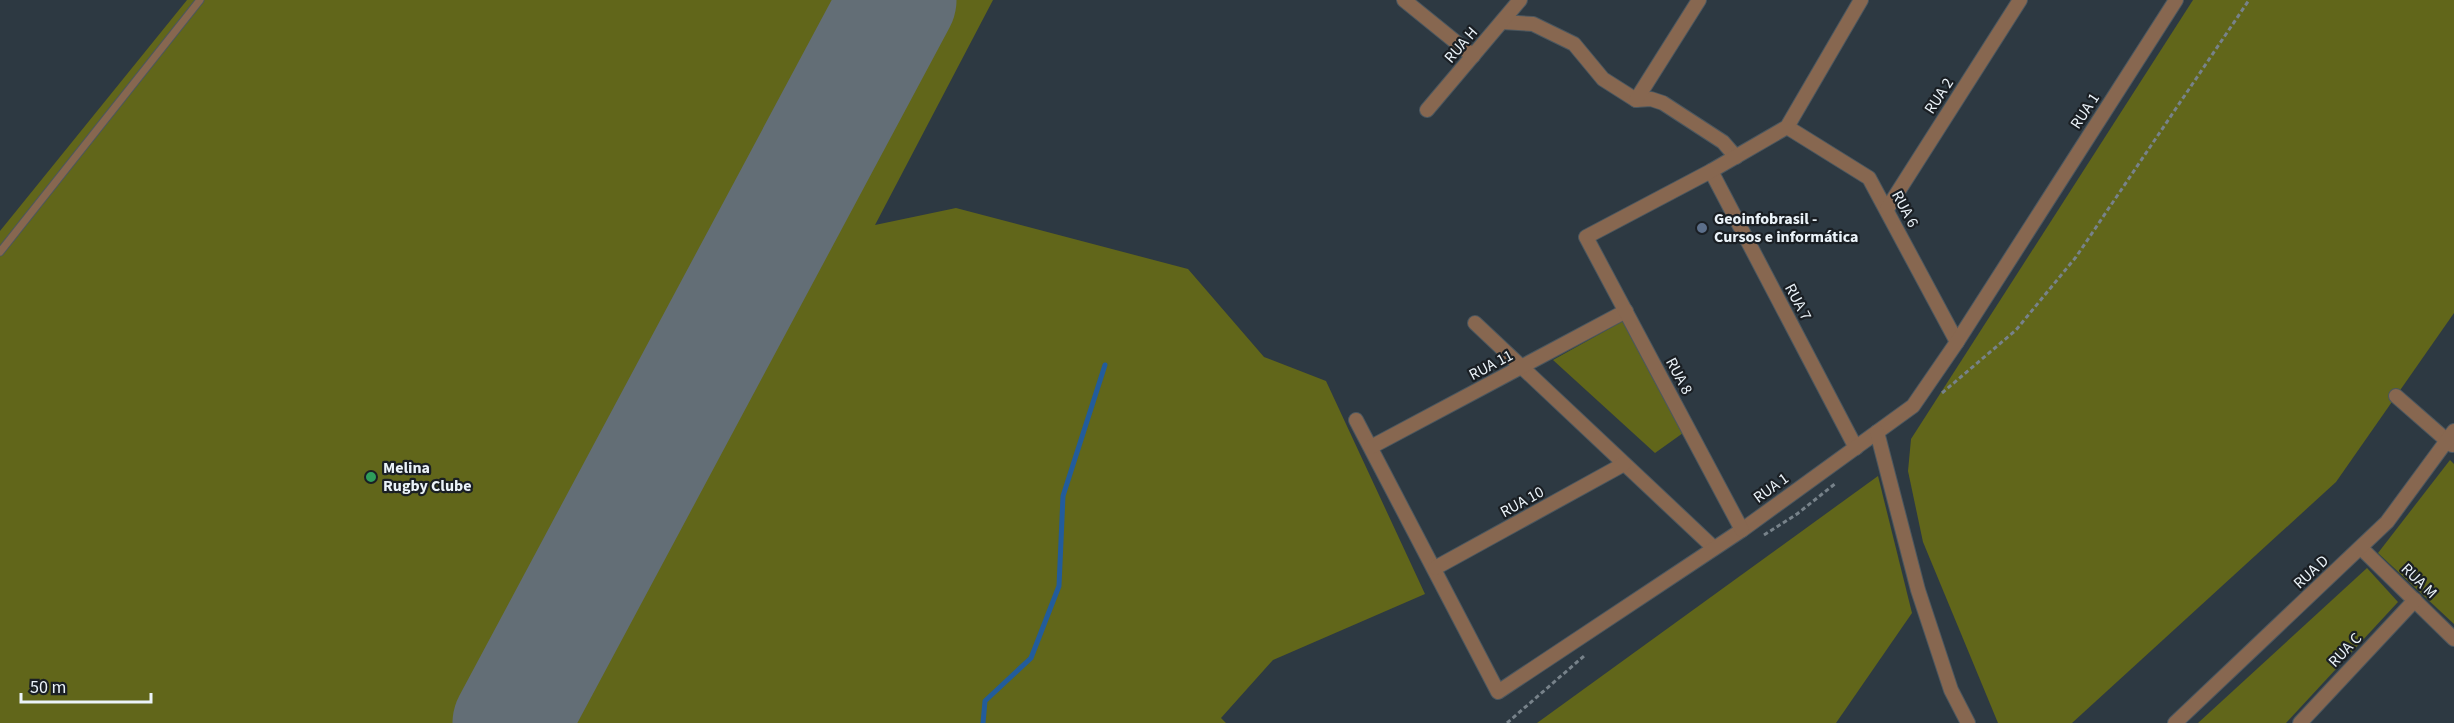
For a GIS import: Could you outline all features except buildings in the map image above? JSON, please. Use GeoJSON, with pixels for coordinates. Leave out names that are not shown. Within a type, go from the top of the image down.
{"type":"FeatureCollection","features":[{"type":"Feature","properties":{"kind":"street"},"geometry":{"type":"LineString","coordinates":[[1404,0],[1473,56]]}},
{"type":"Feature","properties":{"kind":"street","name":"RUA H"},"geometry":{"type":"LineString","coordinates":[[1427,111],[1520,0]]}},
{"type":"Feature","properties":{"kind":"street"},"geometry":{"type":"LineString","coordinates":[[1636,100],[1699,0]]}},
{"type":"Feature","properties":{"kind":"street"},"geometry":{"type":"LineString","coordinates":[[1711,171],[1787,127],[1861,0]]}},
{"type":"Feature","properties":{"kind":"street","name":"RUA 2"},"geometry":{"type":"LineString","coordinates":[[1887,209],[2020,0]]}},
{"type":"Feature","properties":{"kind":"street","name":"RUA 1"},"geometry":{"type":"LineString","coordinates":[[1356,420],[1498,692],[1742,530],[1913,406],[1957,342],[2176,0]]}},
{"type":"Feature","properties":{"kind":"street"},"geometry":{"type":"LineString","coordinates":[[1502,22],[1533,24],[1574,44],[1603,79],[1636,100],[1651,99],[1663,103],[1723,142],[1736,157]]}},
{"type":"Feature","properties":{"kind":"street","name":"RUA 6"},"geometry":{"type":"LineString","coordinates":[[1787,127],[1869,178],[1957,342]]}},
{"type":"Feature","properties":{"kind":"street","name":"RUA 8"},"geometry":{"type":"LineString","coordinates":[[1711,171],[1586,237],[1742,530]]}},
{"type":"Feature","properties":{"kind":"street","name":"RUA 7"},"geometry":{"type":"LineString","coordinates":[[1711,171],[1856,448]]}},
{"type":"Feature","properties":{"kind":"street","name":"RUA 11"},"geometry":{"type":"LineString","coordinates":[[1371,447],[1626,311]]}},
{"type":"Feature","properties":{"kind":"street"},"geometry":{"type":"LineString","coordinates":[[1475,323],[1714,548]]}},
{"type":"Feature","properties":{"kind":"street"},"geometry":{"type":"LineString","coordinates":[[2396,396],[2452,440]]}},
{"type":"Feature","properties":{"kind":"street"},"geometry":{"type":"LineString","coordinates":[[1877,432],[1922,601],[1951,690],[1968,723]]}},
{"type":"Feature","properties":{"kind":"street","name":"RUA D"},"geometry":{"type":"LineString","coordinates":[[2175,723],[2387,522],[2452,440]]}},
{"type":"Feature","properties":{"kind":"street","name":"RUA 10"},"geometry":{"type":"LineString","coordinates":[[1435,568],[1624,464]]}},
{"type":"Feature","properties":{"kind":"street","name":"RUA M"},"geometry":{"type":"LineString","coordinates":[[2361,548],[2454,639]]}},
{"type":"Feature","properties":{"kind":"street","name":"RUA C"},"geometry":{"type":"LineString","coordinates":[[2300,723],[2415,600]]}},
{"type":"Feature","properties":{"kind":"lane"},"geometry":{"type":"LineString","coordinates":[[0,252],[200,0]]}},
{"type":"Feature","properties":{"kind":"green space","name":"Melina Rugby Clube"},"geometry":{"type":"Polygon","coordinates":[[[187,0],[993,0],[875,225],[956,208],[1188,269],[1264,357],[1326,381],[1425,594],[1273,660],[1221,718],[1226,723],[0,723],[0,231],[187,0]]]}},
{"type":"Feature","properties":{"kind":"green space"},"geometry":{"type":"Polygon","coordinates":[[[2193,0],[2454,0],[2454,313],[2336,482],[2072,723],[1998,723],[1923,542],[1908,471],[1911,439],[2193,0]]]}},
{"type":"Feature","properties":{"kind":"green space"},"geometry":{"type":"Polygon","coordinates":[[[1623,321],[1683,433],[1655,453],[1553,360],[1623,321]]]}},
{"type":"Feature","properties":{"kind":"green space"},"geometry":{"type":"Polygon","coordinates":[[[2450,460],[2454,464],[2454,624],[2378,553],[2450,460]]]}},
{"type":"Feature","properties":{"kind":"green space"},"geometry":{"type":"Polygon","coordinates":[[[1878,476],[1912,613],[1836,723],[1537,723],[1878,476]]]}},
{"type":"Feature","properties":{"kind":"green space"},"geometry":{"type":"Polygon","coordinates":[[[2367,568],[2398,602],[2286,723],[2198,723],[2367,568]]]}},
{"type":"Feature","properties":{"kind":"waterway"},"geometry":{"type":"LineString","coordinates":[[983,723],[985,701],[1031,658],[1059,586],[1063,496],[1105,365]]}},
{"type":"Feature","properties":{"kind":"runway"},"geometry":{"type":"LineString","coordinates":[[511,723],[898,0]]}},
{"type":"Feature","properties":{"kind":"place","name":"Geoinfobrasil - Cursos e informática"},"geometry":{"type":"Point","coordinates":[1702,228]}},
{"type":"Feature","properties":{"kind":"place","name":"Melina Rugby Clube"},"geometry":{"type":"Point","coordinates":[371,477]}}]}
